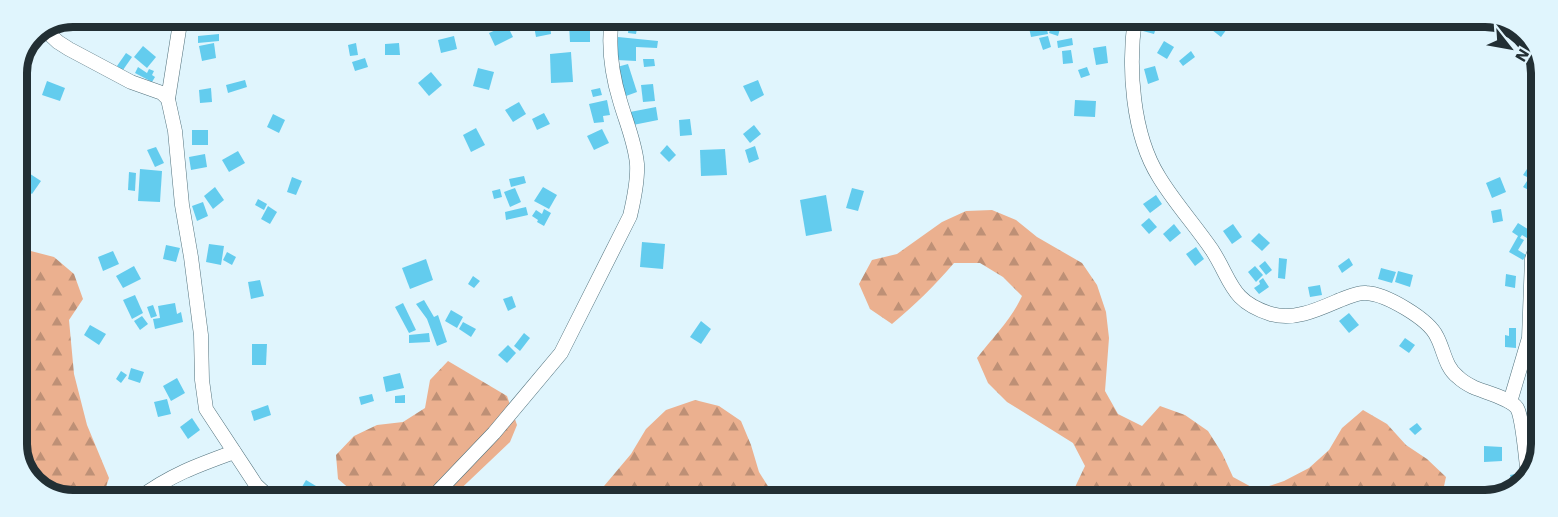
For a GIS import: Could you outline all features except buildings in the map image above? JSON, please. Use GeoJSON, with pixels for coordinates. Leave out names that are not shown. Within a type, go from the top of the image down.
{"type":"FeatureCollection","features":[{"type":"Feature","properties":{"kind":"street"},"geometry":{"type":"LineString","coordinates":[[179,27],[168,99],[175,131],[182,205],[201,335],[204,398],[206,409],[261,490]]}},
{"type":"Feature","properties":{"kind":"street"},"geometry":{"type":"LineString","coordinates":[[440,490],[494,433],[561,353],[630,216],[634,202],[637,164],[632,137],[619,98],[611,54],[610,27]]}},
{"type":"Feature","properties":{"kind":"street"},"geometry":{"type":"LineString","coordinates":[[1134,27],[1132,54],[1134,105],[1148,152],[1157,174],[1213,251],[1239,296],[1246,303],[1273,315],[1289,316],[1315,310],[1358,293],[1374,294],[1406,308],[1435,332],[1445,359],[1456,376],[1470,386],[1510,402],[1518,410],[1526,462]]}},
{"type":"Feature","properties":{"kind":"street"},"geometry":{"type":"LineString","coordinates":[[51,34],[69,49],[130,82],[162,93],[168,99]]}},
{"type":"Feature","properties":{"kind":"street"},"geometry":{"type":"LineString","coordinates":[[1510,402],[1529,338],[1531,285]]}},
{"type":"Feature","properties":{"kind":"street"},"geometry":{"type":"LineString","coordinates":[[150,490],[195,465],[234,452]]}},
{"type":"Feature","properties":{"kind":"green space"},"geometry":{"type":"Polygon","coordinates":[[[992,210],[1016,220],[1037,237],[1082,263],[1097,285],[1106,312],[1109,338],[1105,391],[1118,414],[1142,426],[1160,406],[1185,415],[1208,431],[1233,477],[1257,490],[1074,490],[1085,466],[1073,443],[1007,402],[988,383],[977,358],[1007,321],[1022,296],[1003,277],[980,263],[954,263],[892,324],[870,309],[859,284],[872,260],[897,254],[942,222],[966,211],[992,210]]]}},
{"type":"Feature","properties":{"kind":"green space"},"geometry":{"type":"Polygon","coordinates":[[[27,250],[54,257],[74,274],[83,299],[69,320],[74,374],[87,425],[109,478],[105,490],[73,490],[50,484],[33,467],[27,447],[27,250]]]}},
{"type":"Feature","properties":{"kind":"green space"},"geometry":{"type":"Polygon","coordinates":[[[448,361],[507,396],[517,425],[510,442],[459,490],[351,490],[338,479],[336,455],[354,436],[377,425],[403,422],[425,408],[430,380],[448,361]]]}},
{"type":"Feature","properties":{"kind":"green space"},"geometry":{"type":"Polygon","coordinates":[[[695,400],[719,406],[741,421],[759,472],[770,490],[601,490],[631,454],[646,429],[666,410],[695,400]]]}},
{"type":"Feature","properties":{"kind":"green space"},"geometry":{"type":"Polygon","coordinates":[[[1363,410],[1387,424],[1406,445],[1427,459],[1446,477],[1443,490],[1257,490],[1284,481],[1309,468],[1329,450],[1342,428],[1363,410]]]}}]}
